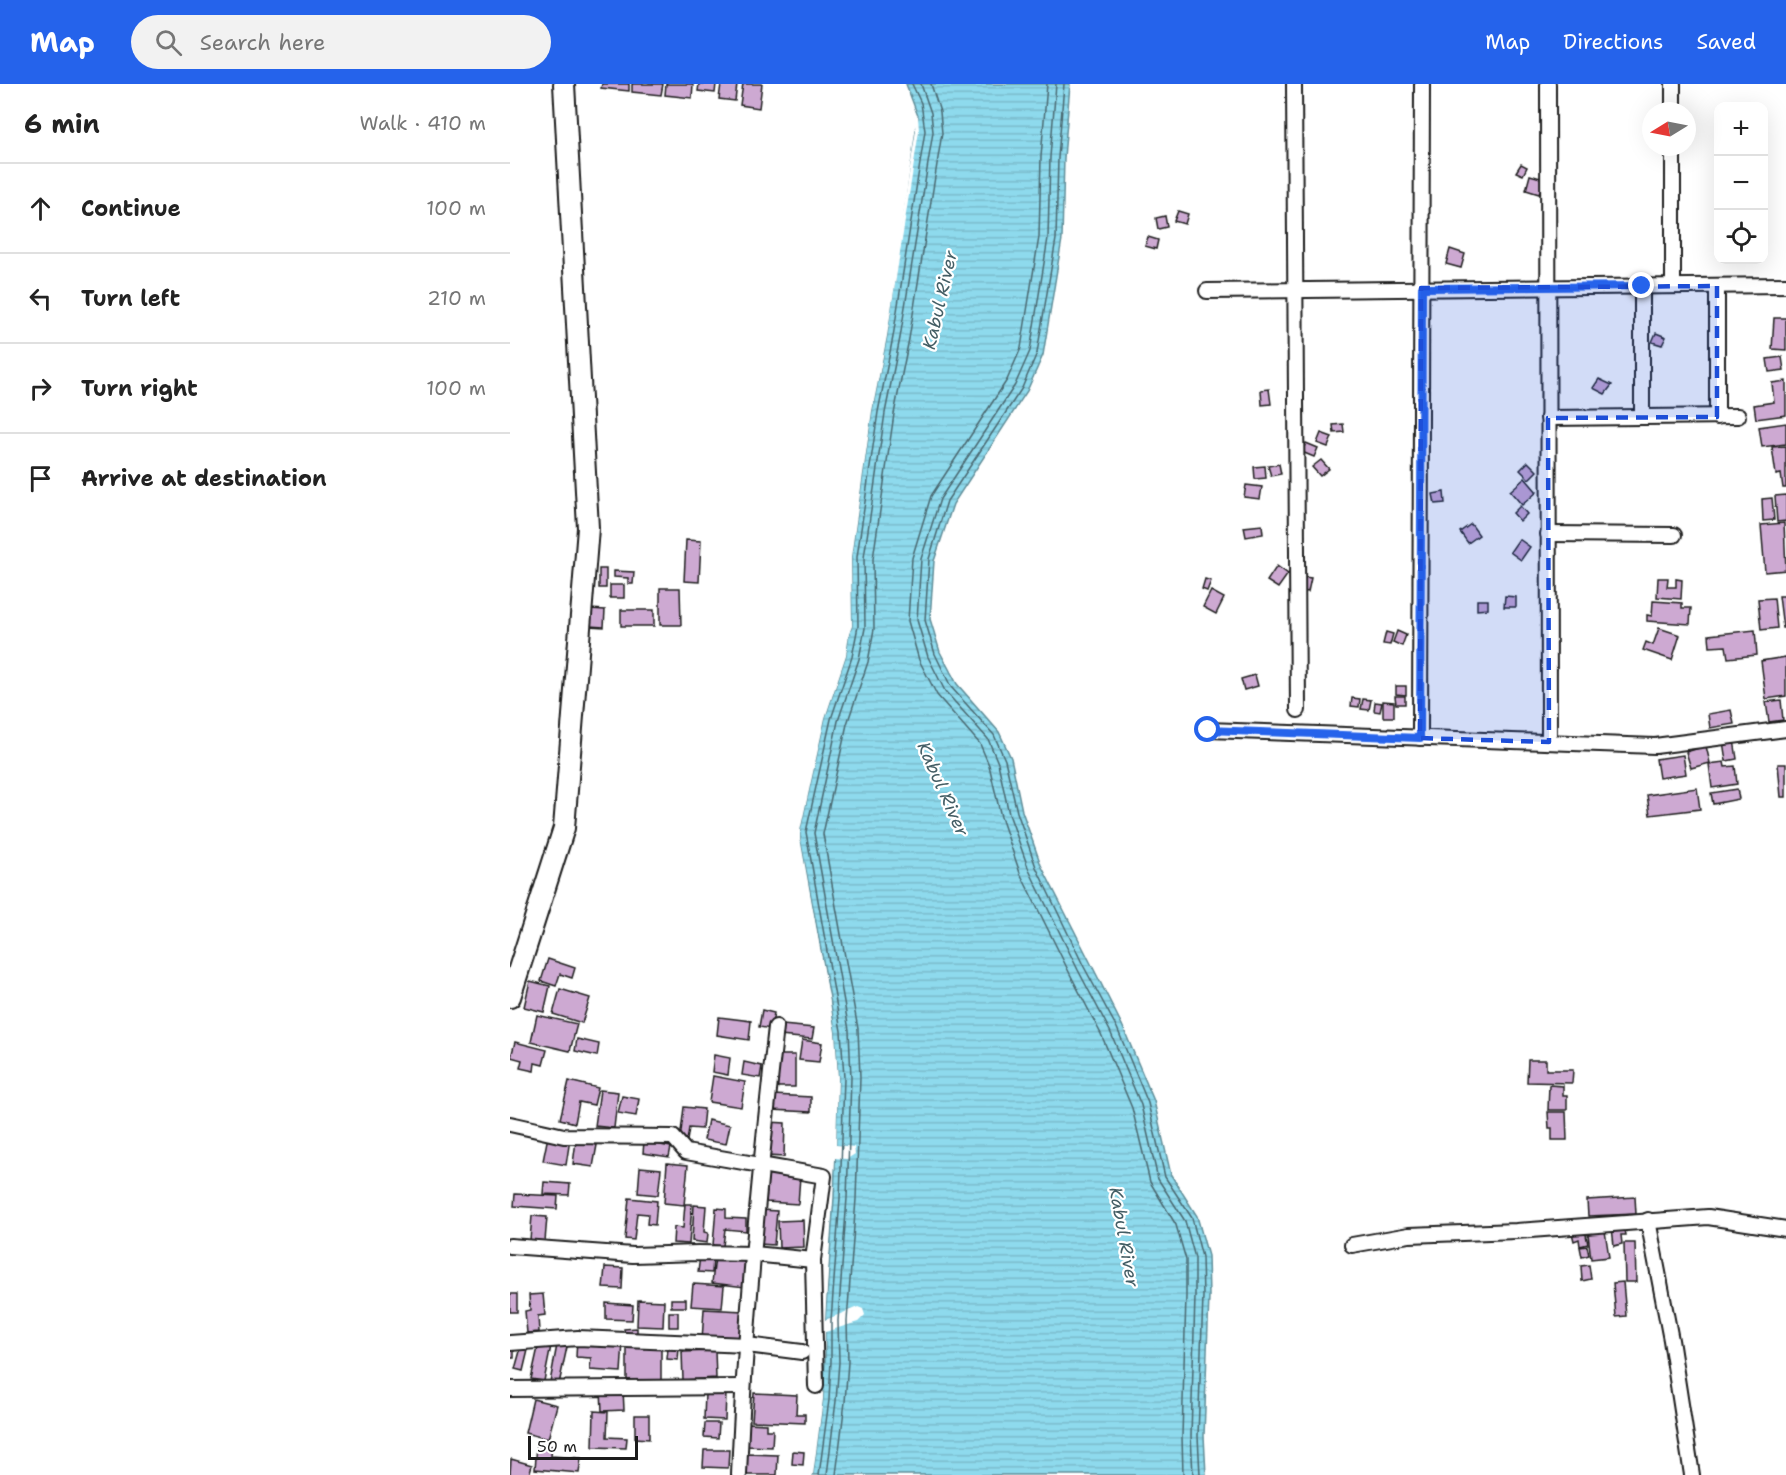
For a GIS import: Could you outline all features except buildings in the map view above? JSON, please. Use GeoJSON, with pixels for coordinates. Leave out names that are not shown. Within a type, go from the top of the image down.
{"type":"FeatureCollection","features":[{"type":"Feature","properties":{"kind":"street"},"geometry":{"type":"LineString","coordinates":[[510,997],[564,828],[588,528],[564,84]]}},
{"type":"Feature","properties":{"kind":"street"},"geometry":{"type":"LineString","coordinates":[[1294,84],[1298,710]]}},
{"type":"Feature","properties":{"kind":"street"},"geometry":{"type":"LineString","coordinates":[[1420,738],[1422,84]]}},
{"type":"Feature","properties":{"kind":"street"},"geometry":{"type":"LineString","coordinates":[[1548,84],[1549,742]]}},
{"type":"Feature","properties":{"kind":"street"},"geometry":{"type":"LineString","coordinates":[[1673,84],[1673,102]]}},
{"type":"Feature","properties":{"kind":"street"},"geometry":{"type":"LineString","coordinates":[[1673,156],[1673,286]]}},
{"type":"Feature","properties":{"kind":"street"},"geometry":{"type":"LineString","coordinates":[[1717,285],[1717,417]]}},
{"type":"Feature","properties":{"kind":"street"},"geometry":{"type":"LineString","coordinates":[[1207,291],[1786,285]]}},
{"type":"Feature","properties":{"kind":"street"},"geometry":{"type":"LineString","coordinates":[[1642,286],[1642,417]]}},
{"type":"Feature","properties":{"kind":"street"},"geometry":{"type":"LineString","coordinates":[[1548,418],[1738,416]]}},
{"type":"Feature","properties":{"kind":"street"},"geometry":{"type":"LineString","coordinates":[[1548,534],[1674,535]]}},
{"type":"Feature","properties":{"kind":"street"},"geometry":{"type":"LineString","coordinates":[[1208,730],[1655,746],[1786,729]]}},
{"type":"Feature","properties":{"kind":"street"},"geometry":{"type":"LineString","coordinates":[[739,1475],[742,1387],[760,1164],[776,1027]]}},
{"type":"Feature","properties":{"kind":"street"},"geometry":{"type":"LineString","coordinates":[[510,1124],[564,1136],[673,1137],[686,1152],[824,1176],[813,1260],[816,1386]]}},
{"type":"Feature","properties":{"kind":"street"},"geometry":{"type":"LineString","coordinates":[[1352,1245],[1408,1235],[1516,1231],[1708,1217],[1786,1229]]}},
{"type":"Feature","properties":{"kind":"street"},"geometry":{"type":"LineString","coordinates":[[1648,1220],[1671,1340],[1692,1475]]}},
{"type":"Feature","properties":{"kind":"street"},"geometry":{"type":"LineString","coordinates":[[510,1246],[633,1255],[754,1254],[813,1260]]}},
{"type":"Feature","properties":{"kind":"street"},"geometry":{"type":"LineString","coordinates":[[510,1343],[578,1338],[747,1345],[802,1352]]}},
{"type":"Feature","properties":{"kind":"street"},"geometry":{"type":"LineString","coordinates":[[510,1389],[742,1387]]}},
{"type":"Feature","properties":{"kind":"highlighted area"},"geometry":{"type":"Polygon","coordinates":[[[1717,286],[1717,417],[1548,418],[1549,742],[1420,738],[1421,288],[1717,286]]]}},
{"type":"Feature","properties":{"kind":"water","name":"Kabul River"},"geometry":{"type":"Polygon","coordinates":[[[906,84],[1070,84],[1064,158],[1062,239],[1043,355],[1027,391],[953,504],[934,561],[930,619],[940,652],[957,684],[999,732],[1011,758],[1022,811],[1041,865],[1122,1025],[1154,1101],[1171,1175],[1197,1216],[1208,1256],[1209,1296],[1204,1436],[1206,1475],[813,1475],[823,1399],[838,1078],[830,998],[800,831],[825,718],[846,655],[852,626],[851,557],[872,411],[887,336],[918,116],[906,84]]]}},
{"type":"Feature","properties":{"kind":"pier"},"geometry":{"type":"Polygon","coordinates":[[[914,113],[918,116],[919,131],[887,336],[872,411],[851,557],[852,626],[846,655],[825,718],[800,831],[835,1032],[838,1078],[836,1145],[854,1147],[855,1154],[847,1159],[835,1158],[825,1320],[858,1307],[863,1309],[865,1315],[858,1322],[825,1332],[823,1399],[813,1475],[810,1475],[822,1361],[822,1321],[831,1198],[835,1078],[832,1033],[797,831],[822,717],[843,654],[849,625],[848,556],[869,410],[884,335],[916,130],[914,113]]]}},
{"type":"Feature","properties":{"kind":"route"},"geometry":{"type":"LineString","coordinates":[[1208,730],[1420,738],[1422,288],[1642,286]]}}]}
